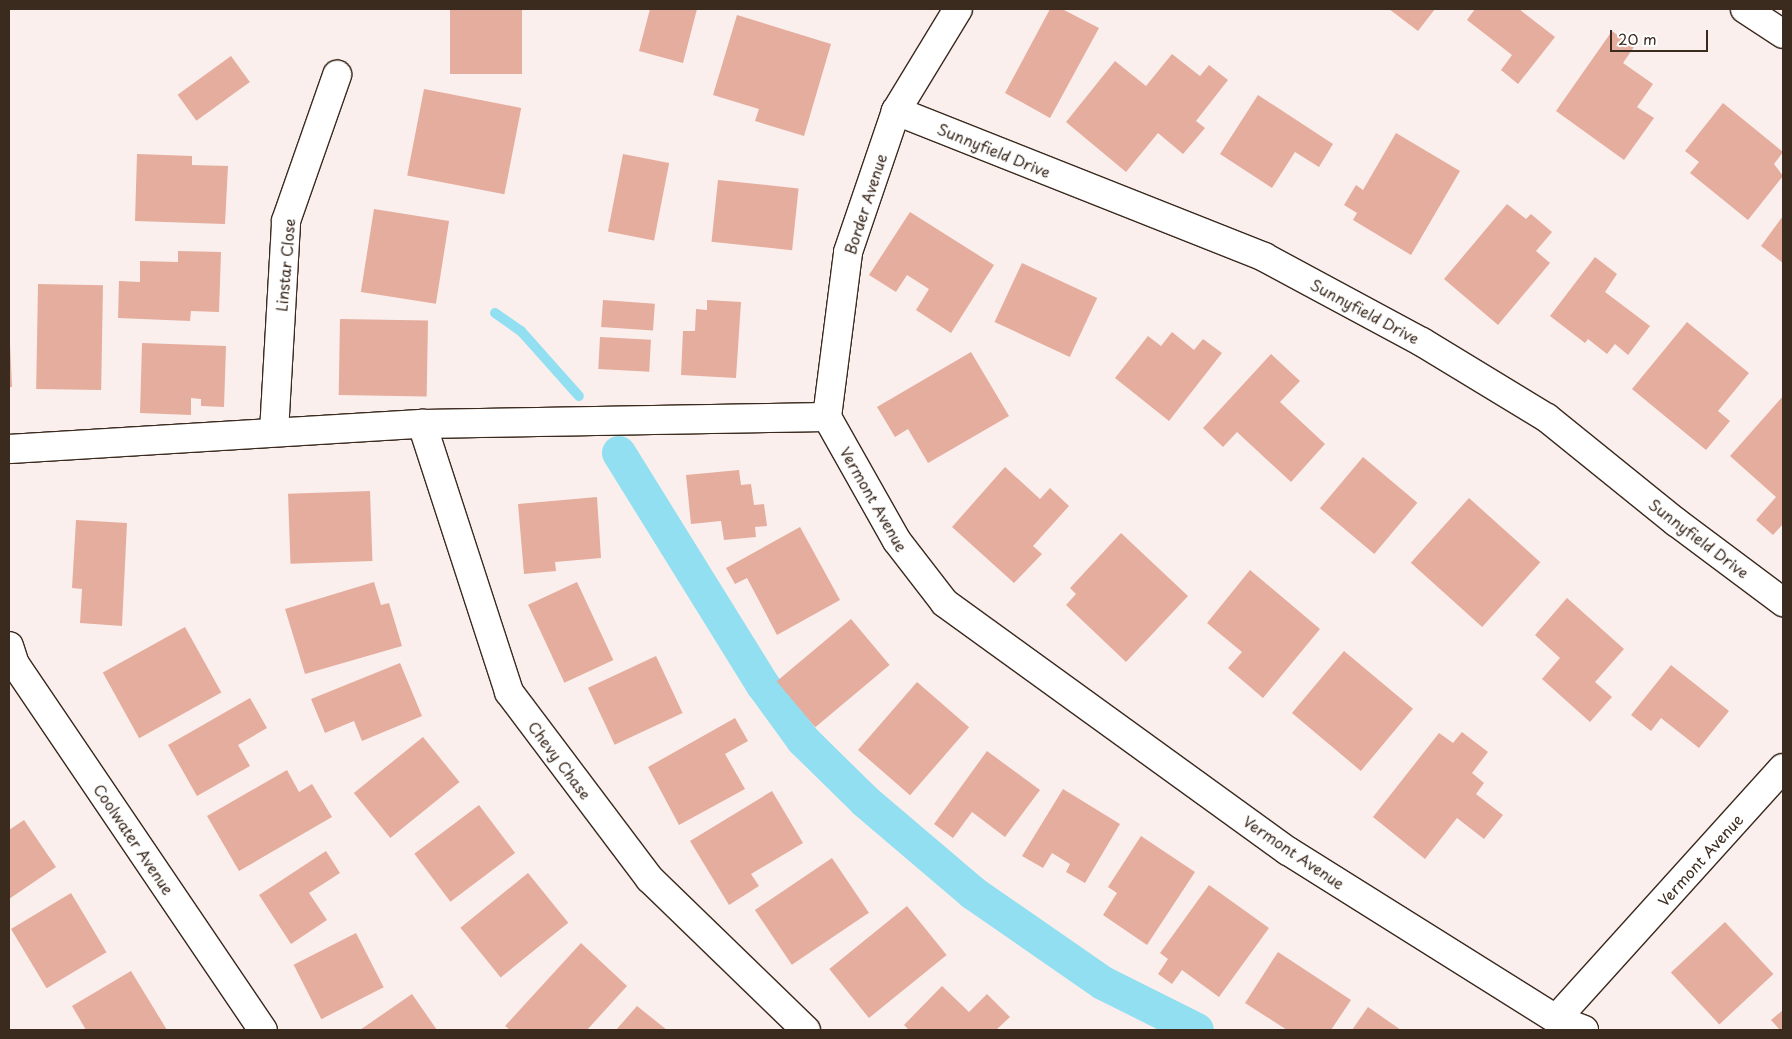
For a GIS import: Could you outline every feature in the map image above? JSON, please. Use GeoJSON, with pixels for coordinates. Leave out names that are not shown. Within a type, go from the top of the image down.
{"type":"FeatureCollection","features":[{"type":"Feature","properties":{"kind":"street","name":"Border Avenue"},"geometry":{"type":"LineString","coordinates":[[827,417],[848,252],[896,111],[958,9]]}},
{"type":"Feature","properties":{"kind":"street"},"geometry":{"type":"LineString","coordinates":[[1745,9],[1783,34]]}},
{"type":"Feature","properties":{"kind":"street","name":"Linstar Close"},"geometry":{"type":"LineString","coordinates":[[274,432],[286,221],[337,75]]}},
{"type":"Feature","properties":{"kind":"street","name":"Sunnyfield Drive"},"geometry":{"type":"LineString","coordinates":[[896,111],[1264,258],[1422,342],[1547,418],[1676,522],[1783,602]]}},
{"type":"Feature","properties":{"kind":"street"},"geometry":{"type":"LineString","coordinates":[[9,449],[422,424],[827,417]]}},
{"type":"Feature","properties":{"kind":"street","name":"Vermont Avenue"},"geometry":{"type":"LineString","coordinates":[[827,417],[896,541],[945,603],[1288,851],[1556,1019],[1783,768]]}},
{"type":"Feature","properties":{"kind":"street","name":"Chevy Chase"},"geometry":{"type":"LineString","coordinates":[[422,424],[509,692],[650,879],[806,1030]]}},
{"type":"Feature","properties":{"kind":"street","name":"Coolwater Avenue"},"geometry":{"type":"LineString","coordinates":[[9,646],[15,664],[263,1030]]}},
{"type":"Feature","properties":{"kind":"street"},"geometry":{"type":"LineString","coordinates":[[1556,1019],[1584,1030]]}},
{"type":"Feature","properties":{"kind":"building"},"geometry":{"type":"Polygon","coordinates":[[[450,9],[522,9],[522,74],[450,74],[450,9]]]}},
{"type":"Feature","properties":{"kind":"building"},"geometry":{"type":"Polygon","coordinates":[[[650,9],[697,9],[683,63],[639,51],[650,9]]]}},
{"type":"Feature","properties":{"kind":"building"},"geometry":{"type":"Polygon","coordinates":[[[1050,9],[1062,9],[1099,28],[1050,118],[1005,93],[1050,9]]]}},
{"type":"Feature","properties":{"kind":"building"},"geometry":{"type":"Polygon","coordinates":[[[1389,9],[1435,9],[1418,31],[1389,9]]]}},
{"type":"Feature","properties":{"kind":"building"},"geometry":{"type":"Polygon","coordinates":[[[1475,9],[1519,9],[1555,37],[1518,84],[1501,70],[1512,55],[1467,20],[1475,9]]]}},
{"type":"Feature","properties":{"kind":"building"},"geometry":{"type":"Polygon","coordinates":[[[737,15],[831,44],[804,136],[755,121],[759,109],[713,95],[737,15]]]}},
{"type":"Feature","properties":{"kind":"building"},"geometry":{"type":"Polygon","coordinates":[[[1612,31],[1634,47],[1623,63],[1653,84],[1637,107],[1654,118],[1624,160],[1556,111],[1612,31]]]}},
{"type":"Feature","properties":{"kind":"building"},"geometry":{"type":"Polygon","coordinates":[[[1172,54],[1200,76],[1209,65],[1228,80],[1196,121],[1205,128],[1183,154],[1158,133],[1126,172],[1066,122],[1115,61],[1146,86],[1172,54]]]}},
{"type":"Feature","properties":{"kind":"building"},"geometry":{"type":"Polygon","coordinates":[[[231,56],[250,82],[196,121],[178,95],[231,56]]]}},
{"type":"Feature","properties":{"kind":"building"},"geometry":{"type":"Polygon","coordinates":[[[424,89],[521,108],[504,194],[407,175],[424,89]]]}},
{"type":"Feature","properties":{"kind":"building"},"geometry":{"type":"Polygon","coordinates":[[[1258,95],[1333,144],[1319,167],[1295,152],[1272,188],[1220,154],[1258,95]]]}},
{"type":"Feature","properties":{"kind":"building"},"geometry":{"type":"Polygon","coordinates":[[[1723,103],[1783,152],[1774,164],[1783,176],[1748,220],[1690,173],[1699,162],[1685,151],[1723,103]]]}},
{"type":"Feature","properties":{"kind":"building"},"geometry":{"type":"Polygon","coordinates":[[[1396,133],[1460,171],[1411,255],[1353,220],[1357,213],[1344,205],[1356,185],[1363,190],[1396,133]]]}},
{"type":"Feature","properties":{"kind":"building"},"geometry":{"type":"Polygon","coordinates":[[[137,154],[192,156],[192,165],[228,166],[225,224],[135,221],[137,154]]]}},
{"type":"Feature","properties":{"kind":"building"},"geometry":{"type":"Polygon","coordinates":[[[623,154],[669,163],[654,241],[608,232],[623,154]]]}},
{"type":"Feature","properties":{"kind":"building"},"geometry":{"type":"Polygon","coordinates":[[[718,180],[799,188],[792,250],[712,242],[718,180]]]}},
{"type":"Feature","properties":{"kind":"building"},"geometry":{"type":"Polygon","coordinates":[[[1507,204],[1526,219],[1531,214],[1552,232],[1536,251],[1550,263],[1498,325],[1444,279],[1507,204]]]}},
{"type":"Feature","properties":{"kind":"building"},"geometry":{"type":"Polygon","coordinates":[[[374,209],[449,221],[436,304],[361,292],[374,209]]]}},
{"type":"Feature","properties":{"kind":"building"},"geometry":{"type":"Polygon","coordinates":[[[910,212],[994,265],[951,333],[916,310],[929,289],[907,275],[896,292],[869,275],[910,212]]]}},
{"type":"Feature","properties":{"kind":"building"},"geometry":{"type":"Polygon","coordinates":[[[1783,216],[1783,263],[1761,246],[1783,216]]]}},
{"type":"Feature","properties":{"kind":"building"},"geometry":{"type":"Polygon","coordinates":[[[178,251],[221,252],[219,312],[191,311],[190,321],[118,318],[119,281],[140,282],[140,261],[178,262],[178,251]]]}},
{"type":"Feature","properties":{"kind":"building"},"geometry":{"type":"Polygon","coordinates":[[[1595,257],[1617,274],[1605,292],[1650,326],[1628,355],[1615,344],[1607,354],[1588,339],[1585,343],[1550,316],[1595,257]]]}},
{"type":"Feature","properties":{"kind":"building"},"geometry":{"type":"Polygon","coordinates":[[[1022,263],[1097,298],[1070,357],[995,322],[1022,263]]]}},
{"type":"Feature","properties":{"kind":"building"},"geometry":{"type":"Polygon","coordinates":[[[38,284],[103,285],[101,390],[36,389],[38,284]]]}},
{"type":"Feature","properties":{"kind":"building"},"geometry":{"type":"Polygon","coordinates":[[[603,300],[655,304],[653,331],[601,327],[603,300]]]}},
{"type":"Feature","properties":{"kind":"building"},"geometry":{"type":"Polygon","coordinates":[[[707,300],[741,302],[736,378],[681,375],[683,331],[695,331],[696,309],[707,310],[707,300]]]}},
{"type":"Feature","properties":{"kind":"building"},"geometry":{"type":"Polygon","coordinates":[[[340,319],[428,321],[427,397],[339,395],[340,319]]]}},
{"type":"Feature","properties":{"kind":"building"},"geometry":{"type":"Polygon","coordinates":[[[1687,322],[1749,373],[1718,411],[1730,421],[1706,450],[1632,389],[1687,322]]]}},
{"type":"Feature","properties":{"kind":"building"},"geometry":{"type":"Polygon","coordinates":[[[1172,332],[1194,350],[1203,339],[1222,353],[1169,421],[1115,378],[1148,336],[1161,346],[1172,332]]]}},
{"type":"Feature","properties":{"kind":"building"},"geometry":{"type":"Polygon","coordinates":[[[600,337],[651,340],[649,372],[598,369],[600,337]]]}},
{"type":"Feature","properties":{"kind":"building"},"geometry":{"type":"Polygon","coordinates":[[[10,343],[12,387],[9,387],[10,343]]]}},
{"type":"Feature","properties":{"kind":"building"},"geometry":{"type":"Polygon","coordinates":[[[142,343],[226,346],[224,407],[201,406],[201,399],[191,398],[191,415],[140,413],[142,343]]]}},
{"type":"Feature","properties":{"kind":"building"},"geometry":{"type":"Polygon","coordinates":[[[971,352],[1009,416],[928,463],[908,429],[895,437],[877,407],[971,352]]]}},
{"type":"Feature","properties":{"kind":"building"},"geometry":{"type":"Polygon","coordinates":[[[1271,354],[1300,381],[1280,402],[1325,444],[1291,482],[1237,432],[1223,447],[1203,428],[1271,354]]]}},
{"type":"Feature","properties":{"kind":"building"},"geometry":{"type":"Polygon","coordinates":[[[1783,396],[1783,524],[1773,535],[1756,520],[1776,497],[1730,456],[1783,396]]]}},
{"type":"Feature","properties":{"kind":"building"},"geometry":{"type":"Polygon","coordinates":[[[1363,457],[1417,503],[1374,554],[1320,508],[1363,457]]]}},
{"type":"Feature","properties":{"kind":"building"},"geometry":{"type":"Polygon","coordinates":[[[1005,467],[1040,499],[1050,488],[1069,506],[1033,546],[1042,554],[1014,583],[952,527],[1005,467]]]}},
{"type":"Feature","properties":{"kind":"building"},"geometry":{"type":"Polygon","coordinates":[[[739,470],[741,485],[751,484],[754,505],[764,504],[767,526],[755,527],[756,537],[724,540],[721,521],[691,524],[686,475],[739,470]]]}},
{"type":"Feature","properties":{"kind":"building"},"geometry":{"type":"Polygon","coordinates":[[[370,491],[372,561],[290,564],[288,494],[370,491]]]}},
{"type":"Feature","properties":{"kind":"building"},"geometry":{"type":"Polygon","coordinates":[[[597,497],[601,558],[555,562],[556,571],[524,574],[518,504],[597,497]]]}},
{"type":"Feature","properties":{"kind":"building"},"geometry":{"type":"Polygon","coordinates":[[[1469,498],[1540,562],[1482,627],[1411,563],[1469,498]]]}},
{"type":"Feature","properties":{"kind":"building"},"geometry":{"type":"Polygon","coordinates":[[[76,520],[127,523],[122,626],[80,623],[82,589],[72,588],[76,520]]]}},
{"type":"Feature","properties":{"kind":"building"},"geometry":{"type":"Polygon","coordinates":[[[800,527],[840,600],[777,635],[747,578],[735,584],[726,568],[800,527]]]}},
{"type":"Feature","properties":{"kind":"building"},"geometry":{"type":"Polygon","coordinates":[[[1121,533],[1188,596],[1126,662],[1066,605],[1076,594],[1070,588],[1121,533]]]}},
{"type":"Feature","properties":{"kind":"building"},"geometry":{"type":"Polygon","coordinates":[[[1250,570],[1320,629],[1263,698],[1228,668],[1242,652],[1207,623],[1250,570]]]}},
{"type":"Feature","properties":{"kind":"building"},"geometry":{"type":"Polygon","coordinates":[[[374,582],[381,605],[389,603],[402,646],[305,674],[285,609],[374,582]]]}},
{"type":"Feature","properties":{"kind":"building"},"geometry":{"type":"Polygon","coordinates":[[[577,582],[613,660],[564,683],[528,605],[577,582]]]}},
{"type":"Feature","properties":{"kind":"building"},"geometry":{"type":"Polygon","coordinates":[[[1567,598],[1624,649],[1595,682],[1612,697],[1590,722],[1542,679],[1560,658],[1535,635],[1567,598]]]}},
{"type":"Feature","properties":{"kind":"building"},"geometry":{"type":"Polygon","coordinates":[[[851,619],[890,665],[815,727],[777,681],[851,619]]]}},
{"type":"Feature","properties":{"kind":"building"},"geometry":{"type":"Polygon","coordinates":[[[185,627],[221,693],[139,738],[103,673],[185,627]]]}},
{"type":"Feature","properties":{"kind":"building"},"geometry":{"type":"Polygon","coordinates":[[[1344,651],[1413,709],[1361,771],[1292,713],[1344,651]]]}},
{"type":"Feature","properties":{"kind":"building"},"geometry":{"type":"Polygon","coordinates":[[[656,656],[683,713],[615,745],[588,688],[656,656]]]}},
{"type":"Feature","properties":{"kind":"building"},"geometry":{"type":"Polygon","coordinates":[[[400,663],[422,716],[362,741],[354,721],[325,733],[311,699],[400,663]]]}},
{"type":"Feature","properties":{"kind":"building"},"geometry":{"type":"Polygon","coordinates":[[[1671,665],[1729,711],[1699,748],[1661,718],[1651,731],[1631,715],[1671,665]]]}},
{"type":"Feature","properties":{"kind":"building"},"geometry":{"type":"Polygon","coordinates":[[[917,682],[969,727],[910,795],[858,750],[917,682]]]}},
{"type":"Feature","properties":{"kind":"building"},"geometry":{"type":"Polygon","coordinates":[[[250,698],[267,728],[238,745],[250,766],[197,796],[168,745],[250,698]]]}},
{"type":"Feature","properties":{"kind":"building"},"geometry":{"type":"Polygon","coordinates":[[[735,718],[748,741],[725,754],[745,789],[679,825],[648,767],[735,718]]]}},
{"type":"Feature","properties":{"kind":"building"},"geometry":{"type":"Polygon","coordinates":[[[1462,732],[1488,752],[1472,773],[1484,783],[1476,794],[1503,815],[1484,839],[1457,818],[1425,859],[1373,817],[1439,733],[1453,743],[1462,732]]]}},
{"type":"Feature","properties":{"kind":"building"},"geometry":{"type":"Polygon","coordinates":[[[423,737],[460,782],[390,838],[354,793],[423,737]]]}},
{"type":"Feature","properties":{"kind":"building"},"geometry":{"type":"Polygon","coordinates":[[[987,751],[1040,790],[1005,837],[972,812],[953,838],[934,824],[987,751]]]}},
{"type":"Feature","properties":{"kind":"building"},"geometry":{"type":"Polygon","coordinates":[[[287,770],[299,792],[312,784],[332,817],[239,871],[207,816],[287,770]]]}},
{"type":"Feature","properties":{"kind":"building"},"geometry":{"type":"Polygon","coordinates":[[[1063,789],[1120,824],[1085,883],[1066,872],[1070,864],[1052,853],[1043,868],[1022,856],[1063,789]]]}},
{"type":"Feature","properties":{"kind":"building"},"geometry":{"type":"Polygon","coordinates":[[[772,791],[803,843],[751,874],[759,886],[729,905],[690,841],[772,791]]]}},
{"type":"Feature","properties":{"kind":"building"},"geometry":{"type":"Polygon","coordinates":[[[479,805],[515,853],[450,902],[414,854],[479,805]]]}},
{"type":"Feature","properties":{"kind":"building"},"geometry":{"type":"Polygon","coordinates":[[[24,820],[56,867],[9,899],[9,830],[24,820]]]}},
{"type":"Feature","properties":{"kind":"building"},"geometry":{"type":"Polygon","coordinates":[[[1141,836],[1195,872],[1147,945],[1103,915],[1117,893],[1108,887],[1141,836]]]}},
{"type":"Feature","properties":{"kind":"building"},"geometry":{"type":"Polygon","coordinates":[[[326,851],[340,873],[309,893],[327,920],[291,944],[259,895],[326,851]]]}},
{"type":"Feature","properties":{"kind":"building"},"geometry":{"type":"Polygon","coordinates":[[[832,858],[869,913],[792,965],[755,910],[832,858]]]}},
{"type":"Feature","properties":{"kind":"building"},"geometry":{"type":"Polygon","coordinates":[[[528,873],[568,923],[501,977],[460,928],[528,873]]]}},
{"type":"Feature","properties":{"kind":"building"},"geometry":{"type":"Polygon","coordinates":[[[1209,885],[1269,928],[1219,997],[1182,970],[1172,984],[1158,974],[1168,959],[1160,953],[1209,885]]]}},
{"type":"Feature","properties":{"kind":"building"},"geometry":{"type":"Polygon","coordinates":[[[71,893],[107,952],[47,988],[11,929],[71,893]]]}},
{"type":"Feature","properties":{"kind":"building"},"geometry":{"type":"Polygon","coordinates":[[[907,906],[947,955],[869,1018],[829,969],[907,906]]]}},
{"type":"Feature","properties":{"kind":"building"},"geometry":{"type":"Polygon","coordinates":[[[1725,922],[1773,974],[1719,1024],[1671,972],[1725,922]]]}},
{"type":"Feature","properties":{"kind":"building"},"geometry":{"type":"Polygon","coordinates":[[[356,933],[384,987],[321,1019],[294,965],[356,933]]]}},
{"type":"Feature","properties":{"kind":"building"},"geometry":{"type":"Polygon","coordinates":[[[581,943],[627,986],[587,1030],[510,1030],[505,1026],[581,943]]]}},
{"type":"Feature","properties":{"kind":"building"},"geometry":{"type":"Polygon","coordinates":[[[1278,952],[1351,1000],[1331,1030],[1287,1030],[1245,1003],[1278,952]]]}},
{"type":"Feature","properties":{"kind":"building"},"geometry":{"type":"Polygon","coordinates":[[[131,971],[167,1030],[86,1030],[72,1006],[131,971]]]}},
{"type":"Feature","properties":{"kind":"building"},"geometry":{"type":"Polygon","coordinates":[[[942,986],[969,1012],[987,994],[1010,1017],[996,1030],[909,1030],[904,1025],[942,986]]]}},
{"type":"Feature","properties":{"kind":"building"},"geometry":{"type":"Polygon","coordinates":[[[412,994],[437,1030],[360,1030],[412,994]]]}},
{"type":"Feature","properties":{"kind":"building"},"geometry":{"type":"Polygon","coordinates":[[[637,1006],[667,1030],[616,1030],[637,1006]]]}},
{"type":"Feature","properties":{"kind":"building"},"geometry":{"type":"Polygon","coordinates":[[[1368,1007],[1401,1030],[1352,1030],[1368,1007]]]}},
{"type":"Feature","properties":{"kind":"building"},"geometry":{"type":"Polygon","coordinates":[[[1783,1010],[1783,1030],[1780,1030],[1771,1020],[1783,1010]]]}},
{"type":"Feature","properties":{"kind":"waterway"},"geometry":{"type":"LineString","coordinates":[[495,313],[521,331],[579,396]]}},
{"type":"Feature","properties":{"kind":"waterway"},"geometry":{"type":"LineString","coordinates":[[619,453],[763,685],[803,740],[865,801],[973,893],[1103,983],[1197,1030]]}}]}
